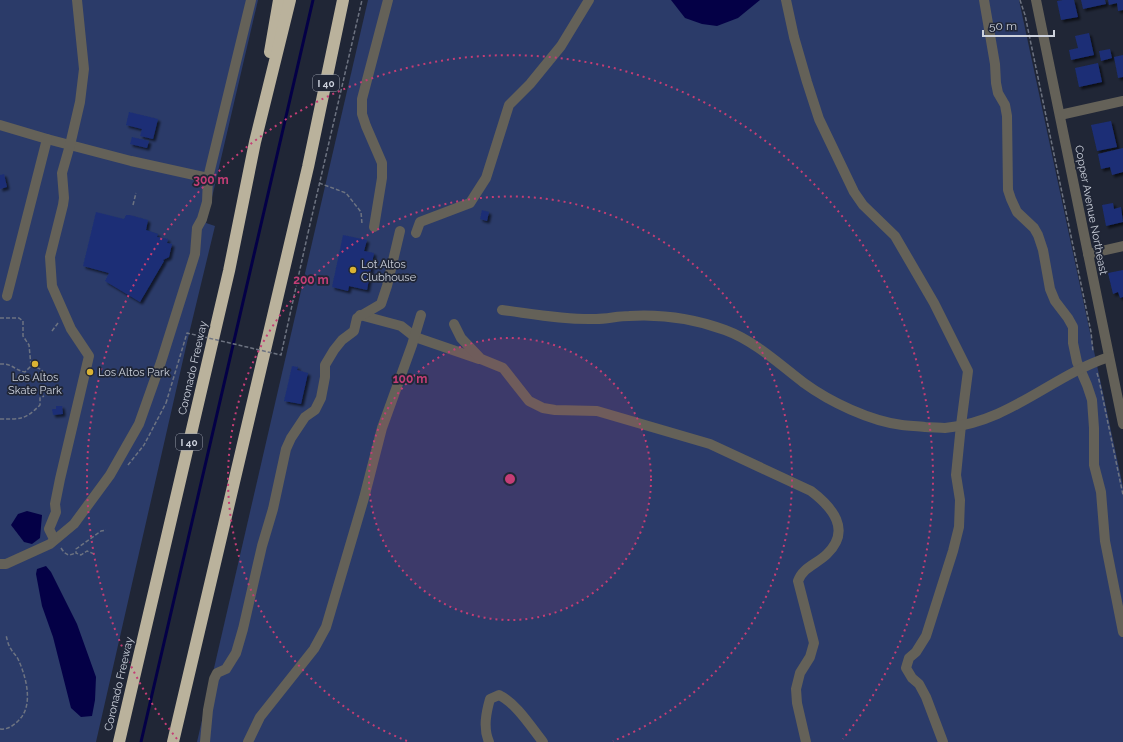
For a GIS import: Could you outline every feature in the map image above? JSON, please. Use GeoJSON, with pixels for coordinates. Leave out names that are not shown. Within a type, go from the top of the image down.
{"type":"FeatureCollection","features":[{"type":"Feature","properties":{"kind":"highway"},"geometry":{"type":"LineString","coordinates":[[256,142],[279,0]]}},
{"type":"Feature","properties":{"kind":"highway","name":"Coronado Freeway"},"geometry":{"type":"LineString","coordinates":[[119,742],[229,270],[256,142],[290,0]]}},
{"type":"Feature","properties":{"kind":"highway","name":"I 40"},"geometry":{"type":"LineString","coordinates":[[173,742],[308,167],[343,0]]}},
{"type":"Feature","properties":{"kind":"highway"},"geometry":{"type":"LineString","coordinates":[[308,167],[351,0]]}},
{"type":"Feature","properties":{"kind":"street"},"geometry":{"type":"LineString","coordinates":[[53,537],[49,529],[56,512],[60,479],[89,356],[71,328],[52,286],[50,257],[63,205],[64,198],[62,173],[80,102],[84,69],[77,0]]}},
{"type":"Feature","properties":{"kind":"street"},"geometry":{"type":"LineString","coordinates":[[0,564],[6,564],[50,544],[74,524],[110,475],[139,424],[161,362],[195,254],[197,228],[202,219],[207,202],[208,178],[251,0]]}},
{"type":"Feature","properties":{"kind":"street"},"geometry":{"type":"LineString","coordinates":[[374,227],[382,178],[382,163],[362,114],[362,99],[388,0]]}},
{"type":"Feature","properties":{"kind":"street"},"geometry":{"type":"LineString","coordinates":[[416,233],[420,222],[470,203],[486,178],[509,105],[530,84],[561,46],[589,0]]}},
{"type":"Feature","properties":{"kind":"street"},"geometry":{"type":"LineString","coordinates":[[786,0],[794,37],[807,82],[820,119],[854,192],[863,204],[894,236],[934,303],[968,371],[960,425],[956,475],[960,500],[959,527],[953,551],[926,636],[916,652],[909,658],[906,668],[912,678],[919,684],[926,697],[943,742]]}},
{"type":"Feature","properties":{"kind":"street"},"geometry":{"type":"LineString","coordinates":[[984,0],[995,64],[996,83],[998,93],[1005,105],[1007,116],[1008,190],[1017,212],[1034,228],[1038,235],[1043,250],[1050,290],[1055,301],[1073,327],[1073,343],[1080,370],[1092,400],[1094,465],[1101,492],[1106,548],[1123,632]]}},
{"type":"Feature","properties":{"kind":"street","name":"Copper Avenue Northeast"},"geometry":{"type":"LineString","coordinates":[[1036,0],[1109,357],[1120,392],[1123,424]]}},
{"type":"Feature","properties":{"kind":"street"},"geometry":{"type":"LineString","coordinates":[[1060,115],[1123,101]]}},
{"type":"Feature","properties":{"kind":"street"},"geometry":{"type":"LineString","coordinates":[[0,125],[131,161],[208,178]]}},
{"type":"Feature","properties":{"kind":"street"},"geometry":{"type":"LineString","coordinates":[[7,296],[47,139]]}},
{"type":"Feature","properties":{"kind":"street"},"geometry":{"type":"LineString","coordinates":[[204,742],[214,679],[217,673],[226,669],[236,653],[290,438],[305,417],[315,410],[321,398],[325,366],[334,350],[342,340],[354,331],[357,318],[360,315],[381,304],[387,286],[400,231]]}},
{"type":"Feature","properties":{"kind":"street"},"geometry":{"type":"LineString","coordinates":[[1088,254],[1123,246]]}},
{"type":"Feature","properties":{"kind":"street"},"geometry":{"type":"LineString","coordinates":[[502,310],[567,318],[596,319],[656,315],[690,320],[726,331],[757,347],[805,384],[844,407],[872,418],[901,425],[944,428],[973,423],[1010,409],[1094,362],[1109,357]]}},
{"type":"Feature","properties":{"kind":"street"},"geometry":{"type":"LineString","coordinates":[[360,315],[401,326],[415,337],[503,368],[529,401],[543,408],[597,411],[710,444],[811,490],[825,502],[834,514],[839,527],[836,542],[827,554],[800,575],[798,581],[814,643],[810,657],[800,673],[796,689],[797,703],[806,742]]}},
{"type":"Feature","properties":{"kind":"street"},"geometry":{"type":"LineString","coordinates":[[248,742],[260,717],[314,648],[326,627],[364,498],[382,428],[415,337],[421,315]]}},
{"type":"Feature","properties":{"kind":"street"},"geometry":{"type":"LineString","coordinates":[[454,324],[461,338],[481,359]]}},
{"type":"Feature","properties":{"kind":"street"},"geometry":{"type":"LineString","coordinates":[[489,742],[485,726],[488,703],[490,699],[498,695],[514,707],[543,742]]}},
{"type":"Feature","properties":{"kind":"path"},"geometry":{"type":"LineString","coordinates":[[144,445],[166,403],[187,333],[280,355],[362,0]]}},
{"type":"Feature","properties":{"kind":"path"},"geometry":{"type":"LineString","coordinates":[[1020,0],[1025,15],[1089,324],[1093,357]]}},
{"type":"Feature","properties":{"kind":"path"},"geometry":{"type":"LineString","coordinates":[[319,183],[346,193],[360,212],[362,224]]}},
{"type":"Feature","properties":{"kind":"path"},"geometry":{"type":"LineString","coordinates":[[133,205],[136,193]]}},
{"type":"Feature","properties":{"kind":"path"},"geometry":{"type":"LineString","coordinates":[[0,318],[19,318],[23,320],[23,336],[29,345],[31,366]]}},
{"type":"Feature","properties":{"kind":"path"},"geometry":{"type":"LineString","coordinates":[[0,364],[11,365],[16,369],[25,372],[31,366]]}},
{"type":"Feature","properties":{"kind":"path"},"geometry":{"type":"LineString","coordinates":[[31,366],[42,370],[44,378]]}},
{"type":"Feature","properties":{"kind":"path"},"geometry":{"type":"LineString","coordinates":[[1095,369],[1099,380],[1123,495]]}},
{"type":"Feature","properties":{"kind":"path"},"geometry":{"type":"LineString","coordinates":[[0,418],[19,419],[30,415],[40,405],[40,398],[44,396]]}},
{"type":"Feature","properties":{"kind":"path"},"geometry":{"type":"LineString","coordinates":[[76,553],[76,549],[101,531],[106,530]]}},
{"type":"Feature","properties":{"kind":"path"},"geometry":{"type":"LineString","coordinates":[[61,548],[66,554],[70,555],[76,553],[81,555],[87,551],[94,554]]}},
{"type":"Feature","properties":{"kind":"path"},"geometry":{"type":"LineString","coordinates":[[0,729],[3,730],[13,726],[21,718],[27,702],[25,680],[22,668],[11,649],[6,635]]}},
{"type":"Feature","properties":{"kind":"shaded area","name":"Los Altos Park"},"geometry":{"type":"Polygon","coordinates":[[[0,0],[258,0],[206,223],[215,226],[96,742],[0,742],[0,0]]]}},
{"type":"Feature","properties":{"kind":"shaded area"},"geometry":{"type":"Polygon","coordinates":[[[368,0],[1019,0],[1123,487],[1123,742],[197,742],[368,0]]]}},
{"type":"Feature","properties":{"kind":"shaded area"},"geometry":{"type":"Polygon","coordinates":[[[671,0],[760,0],[738,18],[717,26],[702,24],[685,18],[671,0]]]}},
{"type":"Feature","properties":{"kind":"shaded area"},"geometry":{"type":"Polygon","coordinates":[[[27,511],[42,515],[40,538],[32,544],[24,542],[11,525],[18,514],[27,511]]]}},
{"type":"Feature","properties":{"kind":"shaded area"},"geometry":{"type":"Polygon","coordinates":[[[46,566],[51,572],[77,624],[96,677],[95,700],[92,716],[81,717],[71,708],[53,637],[42,606],[36,574],[37,569],[46,566]]]}},
{"type":"Feature","properties":{"kind":"building"},"geometry":{"type":"Polygon","coordinates":[[[1074,0],[1078,17],[1061,20],[1057,1],[1074,0]]]}},
{"type":"Feature","properties":{"kind":"building"},"geometry":{"type":"Polygon","coordinates":[[[1081,0],[1105,0],[1106,4],[1083,9],[1081,0]]]}},
{"type":"Feature","properties":{"kind":"building"},"geometry":{"type":"Polygon","coordinates":[[[1108,0],[1123,0],[1123,10],[1118,11],[1117,3],[1109,5],[1108,0]]]}},
{"type":"Feature","properties":{"kind":"building"},"geometry":{"type":"Polygon","coordinates":[[[1089,33],[1094,55],[1071,60],[1069,50],[1078,48],[1075,36],[1089,33]]]}},
{"type":"Feature","properties":{"kind":"building"},"geometry":{"type":"Polygon","coordinates":[[[1110,49],[1112,58],[1101,61],[1099,51],[1110,49]]]}},
{"type":"Feature","properties":{"kind":"building"},"geometry":{"type":"Polygon","coordinates":[[[1123,55],[1123,77],[1118,78],[1114,57],[1123,55]]]}},
{"type":"Feature","properties":{"kind":"building"},"geometry":{"type":"Polygon","coordinates":[[[1098,63],[1102,82],[1079,87],[1075,68],[1098,63]]]}},
{"type":"Feature","properties":{"kind":"building"},"geometry":{"type":"Polygon","coordinates":[[[129,112],[158,119],[153,139],[140,136],[142,129],[126,125],[129,112]]]}},
{"type":"Feature","properties":{"kind":"building"},"geometry":{"type":"Polygon","coordinates":[[[1111,121],[1117,147],[1097,151],[1091,125],[1111,121]]]}},
{"type":"Feature","properties":{"kind":"building"},"geometry":{"type":"Polygon","coordinates":[[[132,137],[149,141],[147,148],[130,144],[132,137]]]}},
{"type":"Feature","properties":{"kind":"building"},"geometry":{"type":"Polygon","coordinates":[[[1123,148],[1123,172],[1112,175],[1110,167],[1101,169],[1098,154],[1123,148]]]}},
{"type":"Feature","properties":{"kind":"building"},"geometry":{"type":"Polygon","coordinates":[[[4,174],[7,187],[0,189],[0,175],[4,174]]]}},
{"type":"Feature","properties":{"kind":"building"},"geometry":{"type":"Polygon","coordinates":[[[1113,203],[1114,209],[1121,207],[1123,222],[1106,226],[1102,205],[1113,203]]]}},
{"type":"Feature","properties":{"kind":"building"},"geometry":{"type":"Polygon","coordinates":[[[482,210],[489,212],[487,221],[480,219],[482,210]]]}},
{"type":"Feature","properties":{"kind":"building"},"geometry":{"type":"Polygon","coordinates":[[[96,212],[124,219],[126,215],[130,215],[148,220],[146,230],[158,234],[157,237],[168,239],[167,243],[172,244],[169,257],[163,260],[164,261],[140,302],[105,281],[109,273],[83,266],[96,212]]]}},
{"type":"Feature","properties":{"kind":"building","name":"Lot Altos Clubhouse"},"geometry":{"type":"Polygon","coordinates":[[[343,235],[367,240],[364,251],[374,253],[367,290],[349,286],[348,291],[332,287],[343,235]]]}},
{"type":"Feature","properties":{"kind":"building"},"geometry":{"type":"Polygon","coordinates":[[[1123,270],[1123,297],[1120,298],[1118,292],[1113,294],[1108,273],[1123,270]]]}},
{"type":"Feature","properties":{"kind":"building"},"geometry":{"type":"Polygon","coordinates":[[[292,366],[298,367],[297,370],[308,373],[301,404],[284,401],[292,366]]]}},
{"type":"Feature","properties":{"kind":"building"},"geometry":{"type":"Polygon","coordinates":[[[56,406],[62,406],[63,414],[53,415],[52,409],[56,409],[56,406]]]}},
{"type":"Feature","properties":{"kind":"waterway"},"geometry":{"type":"LineString","coordinates":[[141,742],[313,0]]}},
{"type":"Feature","properties":{"kind":"place","name":"Lot Altos Clubhouse"},"geometry":{"type":"Point","coordinates":[353,270]}},
{"type":"Feature","properties":{"kind":"place","name":"Los Altos Skate Park"},"geometry":{"type":"Point","coordinates":[35,364]}},
{"type":"Feature","properties":{"kind":"place","name":"Los Altos Park"},"geometry":{"type":"Point","coordinates":[90,372]}}]}
